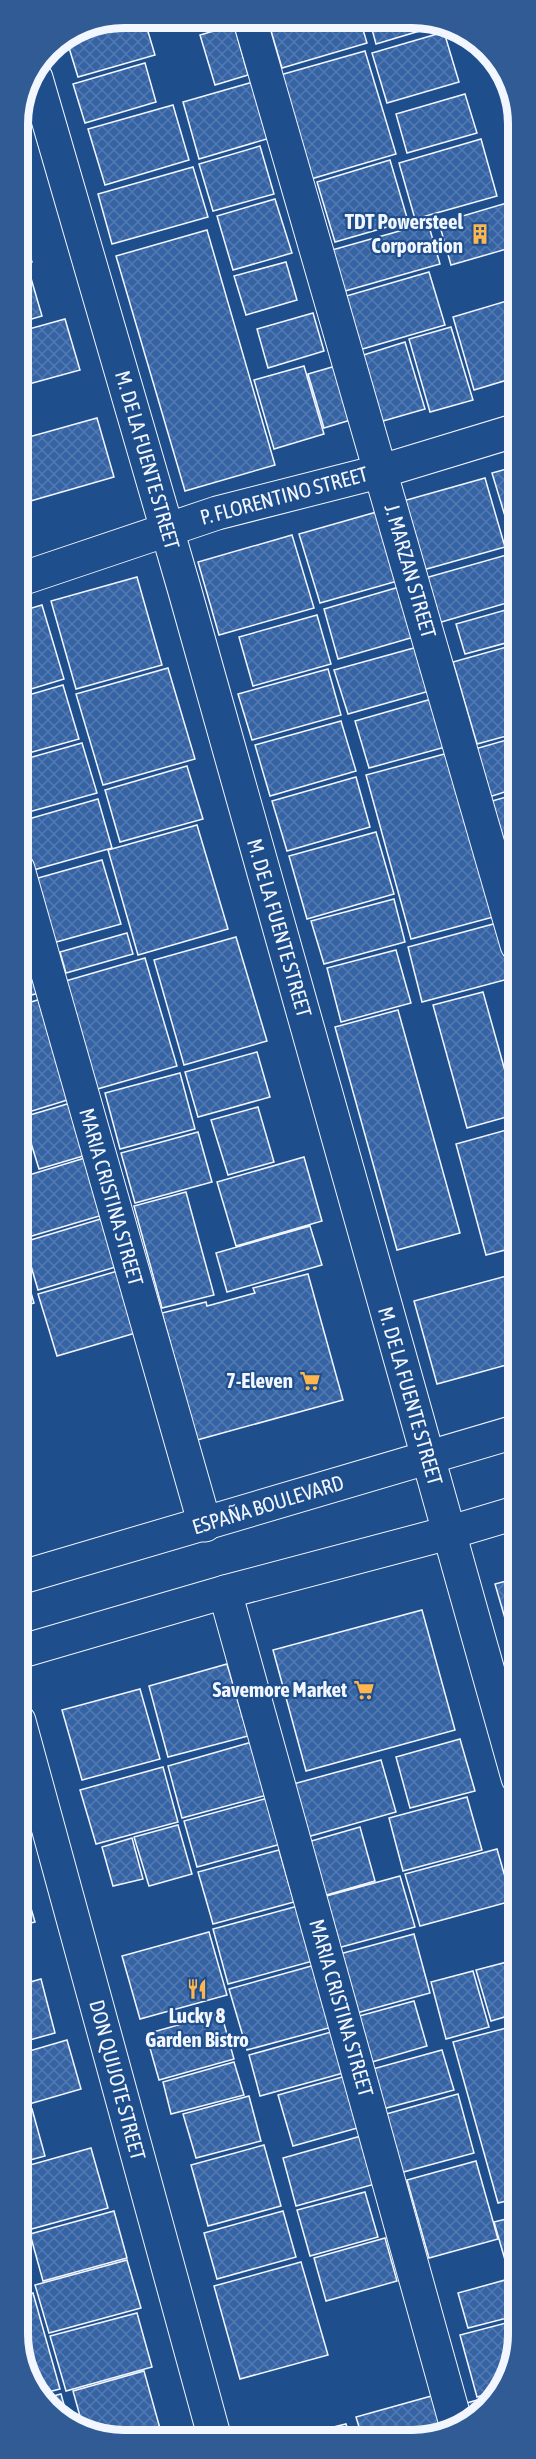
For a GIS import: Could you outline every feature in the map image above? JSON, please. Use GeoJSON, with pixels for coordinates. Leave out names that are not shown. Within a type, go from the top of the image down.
{"type":"FeatureCollection","features":[{"type":"Feature","properties":{"kind":"street","name":"J. MARZAN STREET"},"geometry":{"type":"LineString","coordinates":[[252,29],[508,912]]}},
{"type":"Feature","properties":{"kind":"street","name":"M. DE LA FUENTE STREET"},"geometry":{"type":"LineString","coordinates":[[38,83],[166,528],[507,1740]]}},
{"type":"Feature","properties":{"kind":"street","name":"P. FLORENTINO STREET"},"geometry":{"type":"LineString","coordinates":[[29,576],[166,528],[382,471],[508,433]]}},
{"type":"Feature","properties":{"kind":"street","name":"MARIA CRISTINA STREET"},"geometry":{"type":"LineString","coordinates":[[29,908],[205,1525]]}},
{"type":"Feature","properties":{"kind":"street","name":"ESPAÑA BOULEVARD"},"geometry":{"type":"LineString","coordinates":[[29,1575],[507,1434]]}},
{"type":"Feature","properties":{"kind":"street"},"geometry":{"type":"LineString","coordinates":[[29,1649],[225,1592],[507,1515]]}},
{"type":"Feature","properties":{"kind":"street","name":"MARIA CRISTINA STREET"},"geometry":{"type":"LineString","coordinates":[[225,1592],[455,2420]]}},
{"type":"Feature","properties":{"kind":"street","name":"DON QUIJOTE STREET"},"geometry":{"type":"LineString","coordinates":[[29,1758],[213,2430]]}},
{"type":"Feature","properties":{"kind":"building"},"geometry":{"type":"Polygon","coordinates":[[[112,29],[147,29],[155,55],[78,77],[69,46],[76,41],[112,29]]]}},
{"type":"Feature","properties":{"kind":"building"},"geometry":{"type":"Polygon","coordinates":[[[220,29],[235,29],[248,75],[215,85],[200,35],[220,29]]]}},
{"type":"Feature","properties":{"kind":"building"},"geometry":{"type":"Polygon","coordinates":[[[270,29],[363,29],[367,43],[282,68],[270,29]]]}},
{"type":"Feature","properties":{"kind":"building"},"geometry":{"type":"Polygon","coordinates":[[[372,29],[424,30],[376,44],[372,29]]]}},
{"type":"Feature","properties":{"kind":"building"},"geometry":{"type":"Polygon","coordinates":[[[442,34],[445,35],[459,82],[387,103],[372,53],[442,34]]]}},
{"type":"Feature","properties":{"kind":"building"},"geometry":{"type":"Polygon","coordinates":[[[365,51],[396,154],[311,179],[280,75],[365,51]]]}},
{"type":"Feature","properties":{"kind":"building"},"geometry":{"type":"Polygon","coordinates":[[[145,63],[156,102],[85,123],[73,84],[145,63]]]}},
{"type":"Feature","properties":{"kind":"building"},"geometry":{"type":"Polygon","coordinates":[[[253,82],[270,138],[199,159],[183,102],[253,82]]]}},
{"type":"Feature","properties":{"kind":"building"},"geometry":{"type":"Polygon","coordinates":[[[465,94],[477,133],[407,153],[396,114],[465,94]]]}},
{"type":"Feature","properties":{"kind":"building"},"geometry":{"type":"Polygon","coordinates":[[[173,105],[189,160],[105,185],[88,129],[173,105]]]}},
{"type":"Feature","properties":{"kind":"building"},"geometry":{"type":"Polygon","coordinates":[[[481,139],[497,196],[415,219],[399,163],[481,139]]]}},
{"type":"Feature","properties":{"kind":"building"},"geometry":{"type":"Polygon","coordinates":[[[260,146],[274,194],[213,211],[199,164],[260,146]]]}},
{"type":"Feature","properties":{"kind":"building"},"geometry":{"type":"Polygon","coordinates":[[[390,160],[408,221],[335,242],[317,182],[390,160]]]}},
{"type":"Feature","properties":{"kind":"building"},"geometry":{"type":"Polygon","coordinates":[[[193,167],[208,217],[112,244],[98,194],[193,167]]]}},
{"type":"Feature","properties":{"kind":"building"},"geometry":{"type":"Polygon","coordinates":[[[275,199],[292,253],[233,270],[217,216],[275,199]]]}},
{"type":"Feature","properties":{"kind":"building","name":"TDT Powersteel Corporation"},"geometry":{"type":"Polygon","coordinates":[[[508,203],[508,249],[451,265],[439,223],[508,203]]]}},
{"type":"Feature","properties":{"kind":"building"},"geometry":{"type":"Polygon","coordinates":[[[428,223],[440,264],[345,291],[332,250],[428,223]]]}},
{"type":"Feature","properties":{"kind":"building"},"geometry":{"type":"Polygon","coordinates":[[[207,230],[275,465],[185,491],[116,256],[207,230]]]}},
{"type":"Feature","properties":{"kind":"building"},"geometry":{"type":"Polygon","coordinates":[[[286,262],[297,300],[246,315],[234,276],[286,262]]]}},
{"type":"Feature","properties":{"kind":"building"},"geometry":{"type":"Polygon","coordinates":[[[29,271],[42,316],[29,320],[29,271]]]}},
{"type":"Feature","properties":{"kind":"building"},"geometry":{"type":"Polygon","coordinates":[[[429,272],[445,325],[359,350],[343,297],[429,272]]]}},
{"type":"Feature","properties":{"kind":"building"},"geometry":{"type":"Polygon","coordinates":[[[508,301],[508,380],[474,390],[453,317],[508,301]]]}},
{"type":"Feature","properties":{"kind":"building"},"geometry":{"type":"Polygon","coordinates":[[[313,313],[324,351],[268,368],[257,329],[313,313]]]}},
{"type":"Feature","properties":{"kind":"building"},"geometry":{"type":"Polygon","coordinates":[[[65,319],[80,370],[29,384],[29,329],[65,319]]]}},
{"type":"Feature","properties":{"kind":"building"},"geometry":{"type":"Polygon","coordinates":[[[451,327],[473,400],[430,412],[409,339],[451,327]]]}},
{"type":"Feature","properties":{"kind":"building"},"geometry":{"type":"Polygon","coordinates":[[[405,342],[425,409],[376,423],[357,357],[405,342]]]}},
{"type":"Feature","properties":{"kind":"building"},"geometry":{"type":"Polygon","coordinates":[[[339,365],[354,419],[324,428],[308,374],[339,365]]]}},
{"type":"Feature","properties":{"kind":"building"},"geometry":{"type":"Polygon","coordinates":[[[304,366],[324,434],[274,449],[254,380],[304,366]]]}},
{"type":"Feature","properties":{"kind":"building"},"geometry":{"type":"Polygon","coordinates":[[[97,418],[114,477],[29,501],[29,437],[97,418]]]}},
{"type":"Feature","properties":{"kind":"building"},"geometry":{"type":"Polygon","coordinates":[[[508,469],[508,525],[492,473],[508,469]]]}},
{"type":"Feature","properties":{"kind":"building"},"geometry":{"type":"Polygon","coordinates":[[[485,478],[505,547],[416,572],[396,503],[485,478]]]}},
{"type":"Feature","properties":{"kind":"building"},"geometry":{"type":"Polygon","coordinates":[[[380,511],[401,580],[320,603],[299,534],[380,511]]]}},
{"type":"Feature","properties":{"kind":"building"},"geometry":{"type":"Polygon","coordinates":[[[292,535],[314,608],[219,635],[198,562],[292,535]]]}},
{"type":"Feature","properties":{"kind":"building"},"geometry":{"type":"Polygon","coordinates":[[[508,555],[508,603],[431,625],[418,580],[508,555]]]}},
{"type":"Feature","properties":{"kind":"building"},"geometry":{"type":"Polygon","coordinates":[[[137,577],[162,665],[76,689],[51,601],[137,577]]]}},
{"type":"Feature","properties":{"kind":"building"},"geometry":{"type":"Polygon","coordinates":[[[399,587],[414,637],[338,659],[324,609],[399,587]]]}},
{"type":"Feature","properties":{"kind":"building"},"geometry":{"type":"Polygon","coordinates":[[[42,605],[64,679],[29,690],[29,609],[42,605]]]}},
{"type":"Feature","properties":{"kind":"building"},"geometry":{"type":"Polygon","coordinates":[[[508,609],[508,642],[465,654],[456,624],[508,609]]]}},
{"type":"Feature","properties":{"kind":"building"},"geometry":{"type":"Polygon","coordinates":[[[317,615],[331,664],[253,686],[239,637],[317,615]]]}},
{"type":"Feature","properties":{"kind":"building"},"geometry":{"type":"Polygon","coordinates":[[[421,646],[433,690],[348,714],[334,670],[421,646]]]}},
{"type":"Feature","properties":{"kind":"building"},"geometry":{"type":"Polygon","coordinates":[[[508,647],[508,736],[477,744],[453,662],[508,647]]]}},
{"type":"Feature","properties":{"kind":"building"},"geometry":{"type":"Polygon","coordinates":[[[168,668],[195,759],[103,785],[76,694],[168,668]]]}},
{"type":"Feature","properties":{"kind":"building"},"geometry":{"type":"Polygon","coordinates":[[[328,669],[341,715],[252,740],[238,694],[328,669]]]}},
{"type":"Feature","properties":{"kind":"building"},"geometry":{"type":"Polygon","coordinates":[[[63,685],[79,739],[29,753],[29,695],[63,685]]]}},
{"type":"Feature","properties":{"kind":"building"},"geometry":{"type":"Polygon","coordinates":[[[435,698],[449,746],[369,768],[355,721],[435,698]]]}},
{"type":"Feature","properties":{"kind":"building"},"geometry":{"type":"Polygon","coordinates":[[[341,721],[356,771],[270,796],[255,745],[341,721]]]}},
{"type":"Feature","properties":{"kind":"building"},"geometry":{"type":"Polygon","coordinates":[[[508,740],[508,791],[489,797],[475,749],[508,740]]]}},
{"type":"Feature","properties":{"kind":"building"},"geometry":{"type":"Polygon","coordinates":[[[82,743],[97,793],[29,812],[29,758],[82,743]]]}},
{"type":"Feature","properties":{"kind":"building"},"geometry":{"type":"Polygon","coordinates":[[[452,752],[497,916],[411,939],[366,775],[452,752]]]}},
{"type":"Feature","properties":{"kind":"building"},"geometry":{"type":"Polygon","coordinates":[[[187,766],[203,819],[120,842],[105,790],[187,766]]]}},
{"type":"Feature","properties":{"kind":"building"},"geometry":{"type":"Polygon","coordinates":[[[356,777],[370,827],[287,851],[272,801],[356,777]]]}},
{"type":"Feature","properties":{"kind":"building"},"geometry":{"type":"Polygon","coordinates":[[[508,797],[508,854],[492,801],[508,797]]]}},
{"type":"Feature","properties":{"kind":"building"},"geometry":{"type":"Polygon","coordinates":[[[98,799],[112,848],[30,871],[29,819],[98,799]]]}},
{"type":"Feature","properties":{"kind":"building"},"geometry":{"type":"Polygon","coordinates":[[[197,825],[228,929],[138,955],[108,850],[197,825]]]}},
{"type":"Feature","properties":{"kind":"building"},"geometry":{"type":"Polygon","coordinates":[[[376,832],[394,894],[307,919],[289,856],[376,832]]]}},
{"type":"Feature","properties":{"kind":"building"},"geometry":{"type":"Polygon","coordinates":[[[102,860],[121,924],[49,944],[31,880],[102,860]]]}},
{"type":"Feature","properties":{"kind":"building"},"geometry":{"type":"Polygon","coordinates":[[[394,899],[405,942],[324,964],[311,921],[394,899]]]}},
{"type":"Feature","properties":{"kind":"building"},"geometry":{"type":"Polygon","coordinates":[[[497,923],[508,962],[508,979],[422,1002],[408,947],[497,923]]]}},
{"type":"Feature","properties":{"kind":"building"},"geometry":{"type":"Polygon","coordinates":[[[127,933],[133,954],[66,973],[60,952],[127,933]]]}},
{"type":"Feature","properties":{"kind":"building"},"geometry":{"type":"Polygon","coordinates":[[[236,937],[267,1041],[184,1065],[154,960],[236,937]]]}},
{"type":"Feature","properties":{"kind":"building"},"geometry":{"type":"Polygon","coordinates":[[[396,950],[411,1003],[341,1022],[327,968],[396,950]]]}},
{"type":"Feature","properties":{"kind":"building"},"geometry":{"type":"Polygon","coordinates":[[[29,957],[42,992],[29,996],[29,957]]]}},
{"type":"Feature","properties":{"kind":"building"},"geometry":{"type":"Polygon","coordinates":[[[145,958],[177,1066],[94,1090],[62,982],[145,958]]]}},
{"type":"Feature","properties":{"kind":"building"},"geometry":{"type":"Polygon","coordinates":[[[483,992],[508,1080],[508,1117],[467,1128],[433,1005],[483,992]]]}},
{"type":"Feature","properties":{"kind":"building"},"geometry":{"type":"Polygon","coordinates":[[[44,998],[74,1098],[29,1112],[29,1003],[44,998]]]}},
{"type":"Feature","properties":{"kind":"building"},"geometry":{"type":"Polygon","coordinates":[[[398,1010],[460,1233],[397,1250],[335,1027],[398,1010]]]}},
{"type":"Feature","properties":{"kind":"building"},"geometry":{"type":"Polygon","coordinates":[[[257,1052],[270,1097],[198,1117],[185,1072],[257,1052]]]}},
{"type":"Feature","properties":{"kind":"building"},"geometry":{"type":"Polygon","coordinates":[[[180,1073],[195,1129],[120,1149],[105,1093],[180,1073]]]}},
{"type":"Feature","properties":{"kind":"building"},"geometry":{"type":"Polygon","coordinates":[[[74,1102],[90,1154],[39,1169],[29,1136],[29,1115],[74,1102]]]}},
{"type":"Feature","properties":{"kind":"building"},"geometry":{"type":"Polygon","coordinates":[[[258,1107],[274,1162],[228,1175],[211,1120],[258,1107]]]}},
{"type":"Feature","properties":{"kind":"building"},"geometry":{"type":"Polygon","coordinates":[[[508,1130],[507,1249],[486,1255],[456,1144],[508,1130]]]}},
{"type":"Feature","properties":{"kind":"building"},"geometry":{"type":"Polygon","coordinates":[[[198,1132],[212,1182],[135,1203],[121,1153],[198,1132]]]}},
{"type":"Feature","properties":{"kind":"building"},"geometry":{"type":"Polygon","coordinates":[[[88,1157],[106,1214],[29,1237],[29,1175],[88,1157]]]}},
{"type":"Feature","properties":{"kind":"building"},"geometry":{"type":"Polygon","coordinates":[[[304,1157],[322,1221],[236,1246],[217,1182],[304,1157]]]}},
{"type":"Feature","properties":{"kind":"building"},"geometry":{"type":"Polygon","coordinates":[[[186,1192],[214,1295],[162,1308],[134,1206],[186,1192]]]}},
{"type":"Feature","properties":{"kind":"building"},"geometry":{"type":"Polygon","coordinates":[[[104,1218],[119,1266],[38,1290],[29,1259],[29,1240],[104,1218]]]}},
{"type":"Feature","properties":{"kind":"building"},"geometry":{"type":"Polygon","coordinates":[[[310,1226],[322,1265],[227,1292],[216,1253],[310,1226]]]}},
{"type":"Feature","properties":{"kind":"building"},"geometry":{"type":"Polygon","coordinates":[[[121,1270],[139,1332],[57,1356],[38,1294],[121,1270]]]}},
{"type":"Feature","properties":{"kind":"building"},"geometry":{"type":"Polygon","coordinates":[[[308,1274],[343,1400],[197,1440],[162,1313],[206,1302],[207,1306],[255,1293],[253,1288],[308,1274]]]}},
{"type":"Feature","properties":{"kind":"building"},"geometry":{"type":"Polygon","coordinates":[[[507,1276],[507,1365],[437,1384],[414,1301],[507,1276]]]}},
{"type":"Feature","properties":{"kind":"building"},"geometry":{"type":"Polygon","coordinates":[[[29,1286],[34,1303],[29,1305],[29,1286]]]}},
{"type":"Feature","properties":{"kind":"building"},"geometry":{"type":"Polygon","coordinates":[[[507,1581],[507,1626],[495,1584],[507,1581]]]}},
{"type":"Feature","properties":{"kind":"building","name":"Savemore Market"},"geometry":{"type":"Polygon","coordinates":[[[422,1610],[455,1730],[306,1771],[273,1650],[422,1610]]]}},
{"type":"Feature","properties":{"kind":"building"},"geometry":{"type":"Polygon","coordinates":[[[227,1664],[248,1736],[168,1757],[149,1686],[227,1664]]]}},
{"type":"Feature","properties":{"kind":"building"},"geometry":{"type":"Polygon","coordinates":[[[140,1689],[160,1759],[82,1780],[62,1710],[140,1689]]]}},
{"type":"Feature","properties":{"kind":"building"},"geometry":{"type":"Polygon","coordinates":[[[460,1739],[475,1791],[410,1808],[396,1757],[460,1739]]]}},
{"type":"Feature","properties":{"kind":"building"},"geometry":{"type":"Polygon","coordinates":[[[252,1742],[267,1795],[182,1818],[168,1766],[252,1742]]]}},
{"type":"Feature","properties":{"kind":"building"},"geometry":{"type":"Polygon","coordinates":[[[381,1760],[396,1812],[300,1839],[286,1786],[381,1760]]]}},
{"type":"Feature","properties":{"kind":"building"},"geometry":{"type":"Polygon","coordinates":[[[163,1767],[178,1822],[96,1844],[80,1790],[163,1767]]]}},
{"type":"Feature","properties":{"kind":"building"},"geometry":{"type":"Polygon","coordinates":[[[467,1797],[482,1850],[403,1871],[389,1818],[467,1797]]]}},
{"type":"Feature","properties":{"kind":"building"},"geometry":{"type":"Polygon","coordinates":[[[268,1798],[281,1844],[197,1867],[184,1821],[268,1798]]]}},
{"type":"Feature","properties":{"kind":"building"},"geometry":{"type":"Polygon","coordinates":[[[178,1825],[192,1874],[149,1886],[134,1837],[178,1825]]]}},
{"type":"Feature","properties":{"kind":"building"},"geometry":{"type":"Polygon","coordinates":[[[360,1827],[375,1881],[316,1898],[301,1844],[360,1827]]]}},
{"type":"Feature","properties":{"kind":"building"},"geometry":{"type":"Polygon","coordinates":[[[132,1838],[143,1879],[113,1886],[102,1847],[132,1838]]]}},
{"type":"Feature","properties":{"kind":"building"},"geometry":{"type":"Polygon","coordinates":[[[497,1849],[507,1884],[507,1902],[420,1926],[405,1874],[497,1849]]]}},
{"type":"Feature","properties":{"kind":"building"},"geometry":{"type":"Polygon","coordinates":[[[279,1850],[294,1902],[213,1924],[198,1872],[279,1850]]]}},
{"type":"Feature","properties":{"kind":"building"},"geometry":{"type":"Polygon","coordinates":[[[400,1876],[415,1927],[334,1949],[319,1898],[400,1876]]]}},
{"type":"Feature","properties":{"kind":"building"},"geometry":{"type":"Polygon","coordinates":[[[29,1901],[35,1922],[29,1924],[29,1901]]]}},
{"type":"Feature","properties":{"kind":"building"},"geometry":{"type":"Polygon","coordinates":[[[298,1906],[313,1961],[228,1984],[213,1929],[298,1906]]]}},
{"type":"Feature","properties":{"kind":"building"},"geometry":{"type":"Polygon","coordinates":[[[209,1932],[227,1995],[140,2019],[122,1956],[209,1932]]]}},
{"type":"Feature","properties":{"kind":"building"},"geometry":{"type":"Polygon","coordinates":[[[414,1934],[430,1993],[353,2014],[336,1955],[414,1934]]]}},
{"type":"Feature","properties":{"kind":"building"},"geometry":{"type":"Polygon","coordinates":[[[507,1962],[507,2016],[491,2021],[476,1970],[507,1962]]]}},
{"type":"Feature","properties":{"kind":"building"},"geometry":{"type":"Polygon","coordinates":[[[315,1965],[332,2027],[247,2050],[229,1989],[315,1965]]]}},
{"type":"Feature","properties":{"kind":"building"},"geometry":{"type":"Polygon","coordinates":[[[473,1971],[489,2027],[446,2039],[431,1982],[473,1971]]]}},
{"type":"Feature","properties":{"kind":"building"},"geometry":{"type":"Polygon","coordinates":[[[41,1979],[55,2033],[29,2040],[29,1982],[41,1979]]]}},
{"type":"Feature","properties":{"kind":"building"},"geometry":{"type":"Polygon","coordinates":[[[414,2001],[427,2046],[365,2064],[352,2018],[414,2001]]]}},
{"type":"Feature","properties":{"kind":"building"},"geometry":{"type":"Polygon","coordinates":[[[221,2013],[234,2059],[159,2080],[146,2034],[221,2013]]]}},
{"type":"Feature","properties":{"kind":"building"},"geometry":{"type":"Polygon","coordinates":[[[507,2028],[507,2201],[498,2203],[453,2042],[507,2028]]]}},
{"type":"Feature","properties":{"kind":"building"},"geometry":{"type":"Polygon","coordinates":[[[335,2031],[347,2072],[260,2096],[249,2055],[335,2031]]]}},
{"type":"Feature","properties":{"kind":"building"},"geometry":{"type":"Polygon","coordinates":[[[67,2040],[81,2089],[29,2104],[29,2051],[67,2040]]]}},
{"type":"Feature","properties":{"kind":"building"},"geometry":{"type":"Polygon","coordinates":[[[442,2050],[454,2090],[379,2110],[369,2070],[442,2050]]]}},
{"type":"Feature","properties":{"kind":"building"},"geometry":{"type":"Polygon","coordinates":[[[234,2062],[244,2095],[171,2114],[163,2082],[234,2062]]]}},
{"type":"Feature","properties":{"kind":"building"},"geometry":{"type":"Polygon","coordinates":[[[346,2076],[361,2127],[293,2146],[278,2095],[346,2076]]]}},
{"type":"Feature","properties":{"kind":"building"},"geometry":{"type":"Polygon","coordinates":[[[458,2094],[474,2153],[396,2174],[379,2116],[458,2094]]]}},
{"type":"Feature","properties":{"kind":"building"},"geometry":{"type":"Polygon","coordinates":[[[249,2096],[261,2141],[196,2158],[183,2114],[249,2096]]]}},
{"type":"Feature","properties":{"kind":"building"},"geometry":{"type":"Polygon","coordinates":[[[32,2109],[45,2156],[29,2160],[29,2110],[32,2109]]]}},
{"type":"Feature","properties":{"kind":"building"},"geometry":{"type":"Polygon","coordinates":[[[361,2136],[375,2184],[296,2206],[283,2158],[361,2136]]]}},
{"type":"Feature","properties":{"kind":"building"},"geometry":{"type":"Polygon","coordinates":[[[264,2145],[281,2206],[208,2226],[191,2165],[264,2145]]]}},
{"type":"Feature","properties":{"kind":"building"},"geometry":{"type":"Polygon","coordinates":[[[91,2148],[108,2208],[29,2230],[29,2165],[91,2148]]]}},
{"type":"Feature","properties":{"kind":"building"},"geometry":{"type":"Polygon","coordinates":[[[476,2161],[498,2239],[429,2258],[407,2180],[476,2161]]]}},
{"type":"Feature","properties":{"kind":"building"},"geometry":{"type":"Polygon","coordinates":[[[365,2192],[378,2237],[310,2256],[297,2210],[365,2192]]]}},
{"type":"Feature","properties":{"kind":"building"},"geometry":{"type":"Polygon","coordinates":[[[114,2211],[127,2258],[43,2281],[30,2234],[114,2211]]]}},
{"type":"Feature","properties":{"kind":"building"},"geometry":{"type":"Polygon","coordinates":[[[283,2211],[296,2257],[217,2279],[204,2233],[283,2211]]]}},
{"type":"Feature","properties":{"kind":"building"},"geometry":{"type":"Polygon","coordinates":[[[507,2219],[507,2267],[494,2222],[507,2219]]]}},
{"type":"Feature","properties":{"kind":"building"},"geometry":{"type":"Polygon","coordinates":[[[385,2238],[397,2281],[326,2301],[314,2258],[385,2238]]]}},
{"type":"Feature","properties":{"kind":"building"},"geometry":{"type":"Polygon","coordinates":[[[127,2260],[141,2308],[49,2333],[35,2285],[127,2260]]]}},
{"type":"Feature","properties":{"kind":"building"},"geometry":{"type":"Polygon","coordinates":[[[301,2262],[328,2355],[240,2379],[214,2286],[301,2262]]]}},
{"type":"Feature","properties":{"kind":"building"},"geometry":{"type":"Polygon","coordinates":[[[505,2280],[507,2318],[468,2328],[458,2293],[505,2280]]]}},
{"type":"Feature","properties":{"kind":"building"},"geometry":{"type":"Polygon","coordinates":[[[33,2293],[60,2389],[48,2392],[32,2359],[29,2347],[29,2294],[33,2293]]]}},
{"type":"Feature","properties":{"kind":"building"},"geometry":{"type":"Polygon","coordinates":[[[137,2313],[152,2367],[66,2391],[50,2336],[137,2313]]]}},
{"type":"Feature","properties":{"kind":"building"},"geometry":{"type":"Polygon","coordinates":[[[507,2323],[506,2353],[495,2383],[487,2394],[477,2397],[460,2335],[507,2323]]]}},
{"type":"Feature","properties":{"kind":"building"},"geometry":{"type":"Polygon","coordinates":[[[144,2371],[160,2430],[106,2429],[81,2420],[73,2391],[144,2371]]]}},
{"type":"Feature","properties":{"kind":"building"},"geometry":{"type":"Polygon","coordinates":[[[61,2394],[66,2410],[61,2407],[51,2397],[61,2394]]]}},
{"type":"Feature","properties":{"kind":"building"},"geometry":{"type":"Polygon","coordinates":[[[435,2395],[443,2425],[424,2430],[360,2430],[356,2417],[435,2395]]]}},
{"type":"Feature","properties":{"kind":"building"},"geometry":{"type":"Polygon","coordinates":[[[484,2398],[466,2414],[463,2404],[484,2398]]]}},
{"type":"Feature","properties":{"kind":"building"},"geometry":{"type":"Polygon","coordinates":[[[346,2424],[348,2430],[325,2430],[346,2424]]]}},
{"type":"Feature","properties":{"kind":"place","name":"TDT Powersteel Corporation"},"geometry":{"type":"Point","coordinates":[480,234]}},
{"type":"Feature","properties":{"kind":"place","name":"7-Eleven"},"geometry":{"type":"Point","coordinates":[310,1381]}},
{"type":"Feature","properties":{"kind":"place","name":"Savemore Market"},"geometry":{"type":"Point","coordinates":[364,1690]}},
{"type":"Feature","properties":{"kind":"place","name":"Lucky 8 Garden Bistro"},"geometry":{"type":"Point","coordinates":[197,1989]}}]}
